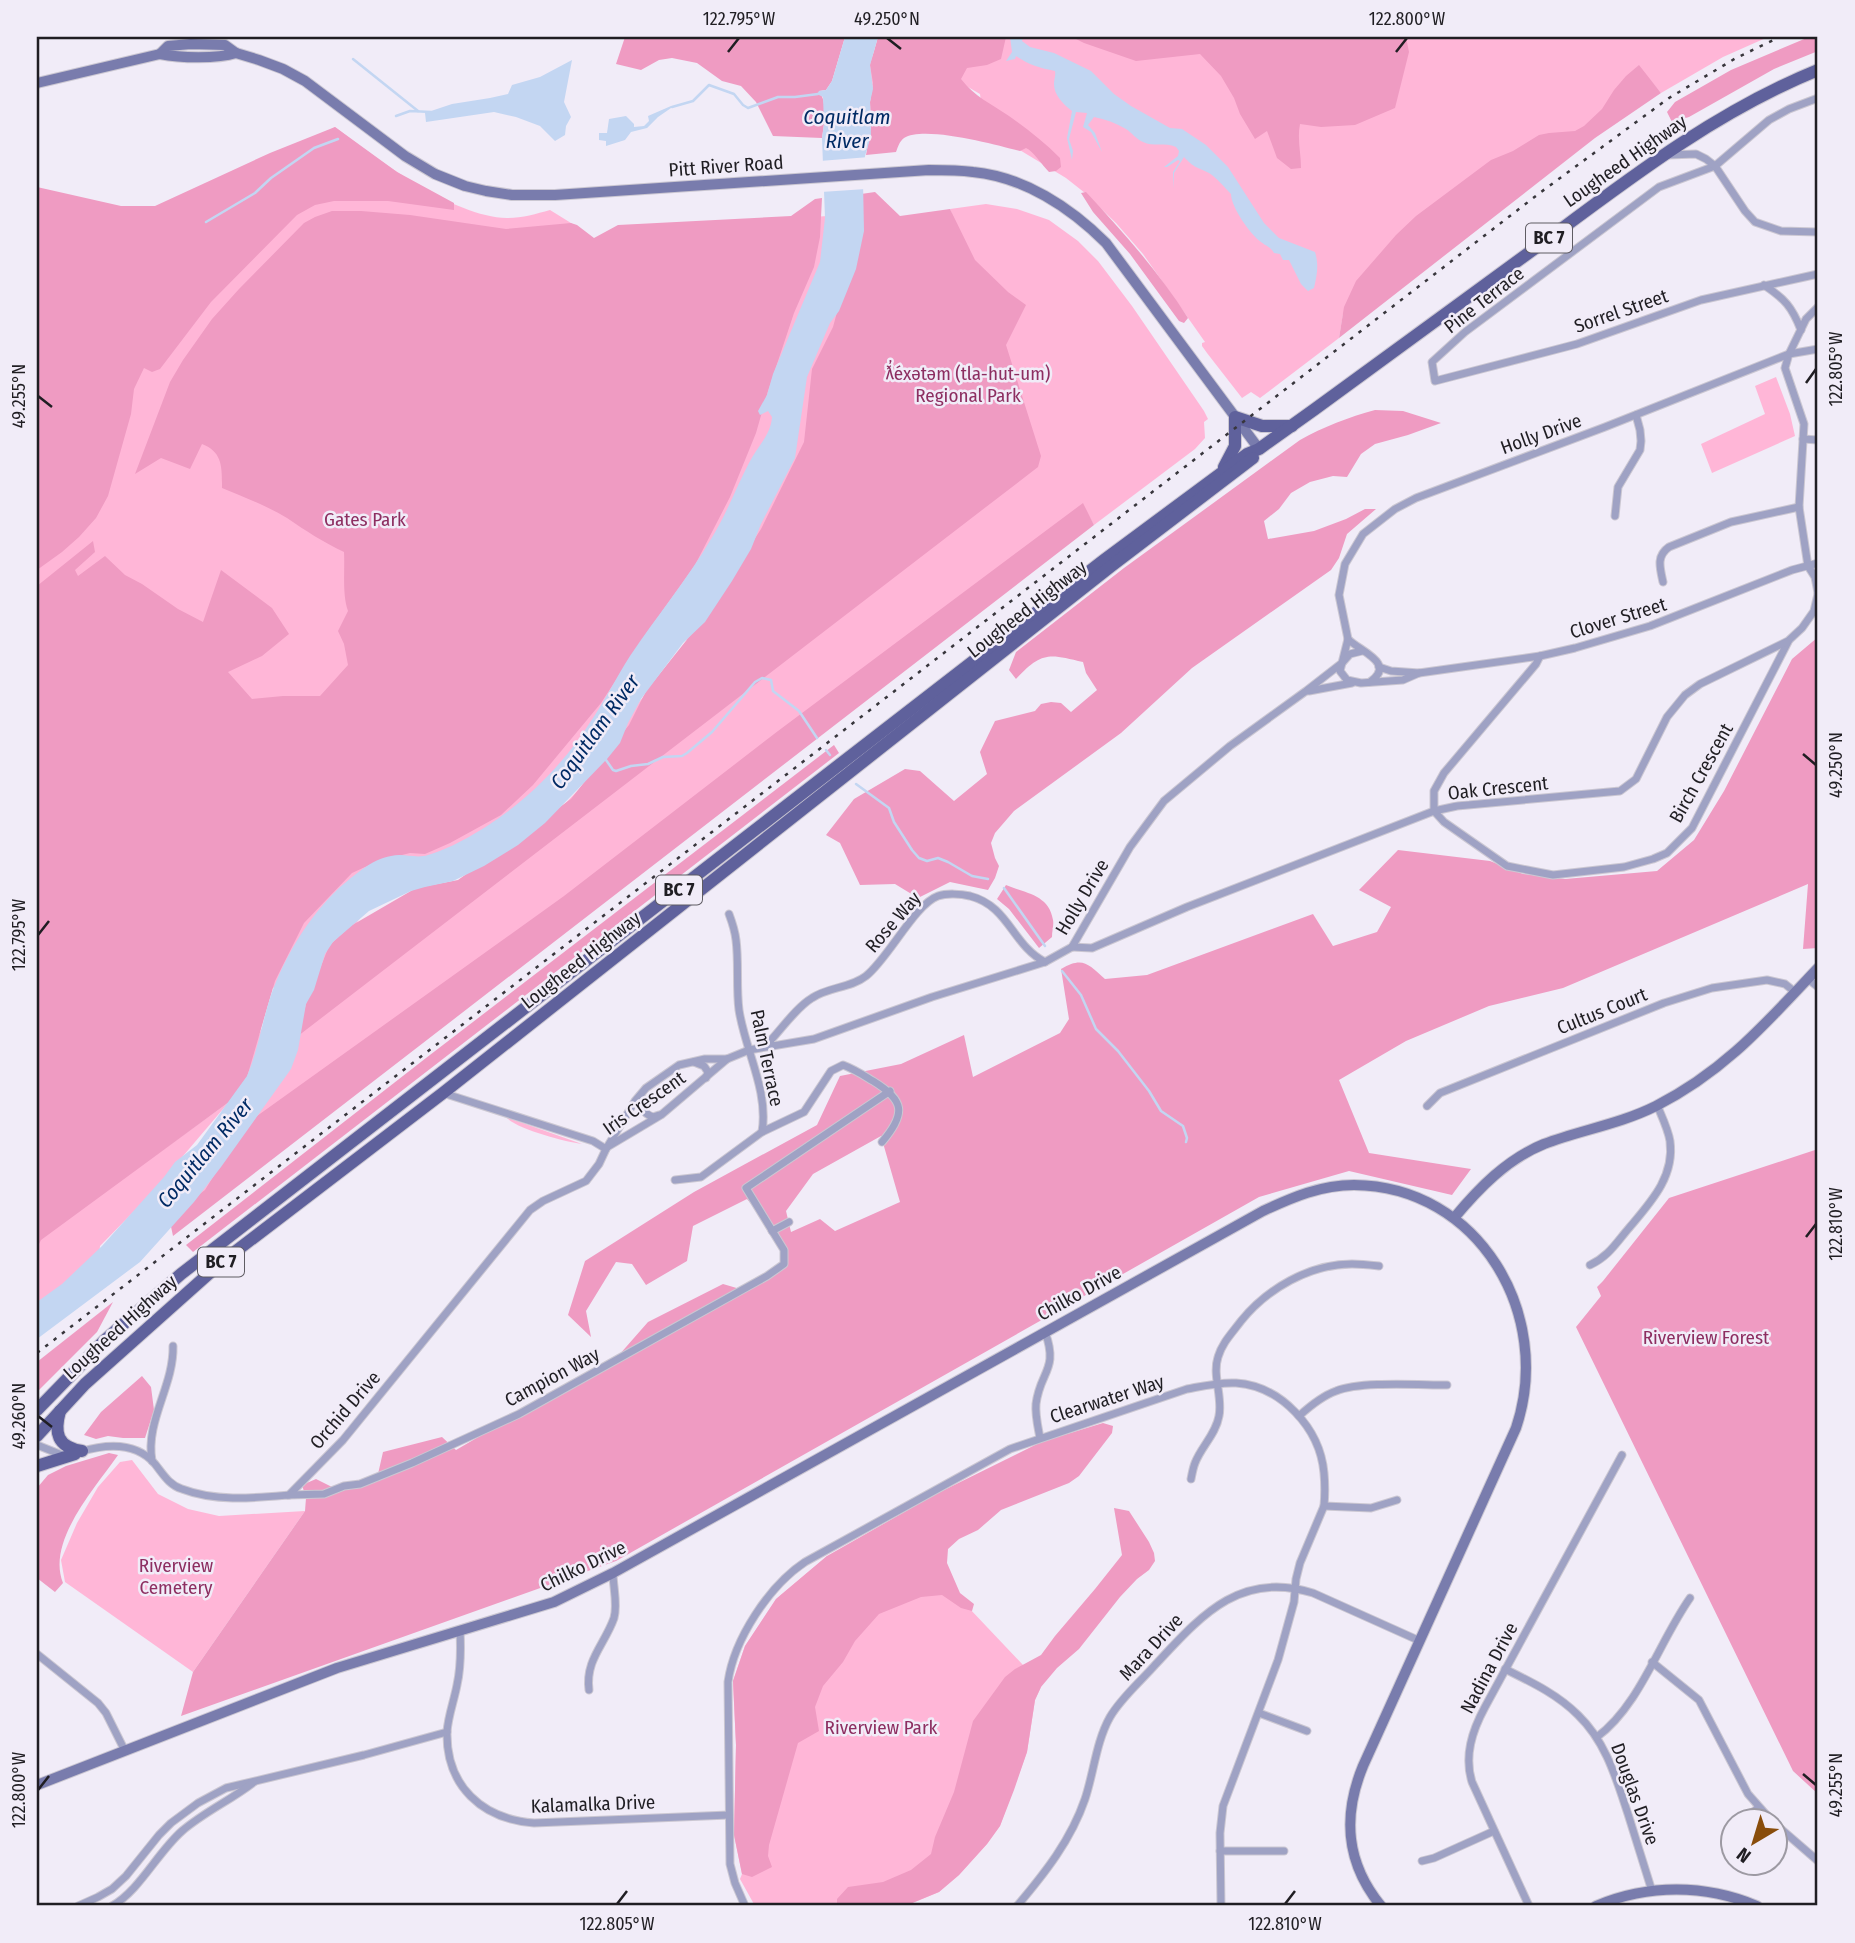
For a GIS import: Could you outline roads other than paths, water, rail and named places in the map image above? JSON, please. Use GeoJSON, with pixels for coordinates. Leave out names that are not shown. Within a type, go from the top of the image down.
{"type":"FeatureCollection","features":[{"type":"Feature","properties":{"kind":"main road","name":"Lougheed Highway"},"geometry":{"type":"LineString","coordinates":[[37,1410],[105,1340],[181,1274],[1104,560],[1220,473],[1292,426],[1663,155],[1781,85],[1818,70]]}},
{"type":"Feature","properties":{"kind":"main road"},"geometry":{"type":"LineString","coordinates":[[1220,473],[1235,446],[1235,417],[1262,426],[1292,426]]}},
{"type":"Feature","properties":{"kind":"main road","name":"Lougheed Highway"},"geometry":{"type":"LineString","coordinates":[[37,1436],[110,1360],[223,1261],[443,1093],[1110,568],[1248,463],[1259,449]]}},
{"type":"Feature","properties":{"kind":"main road"},"geometry":{"type":"LineString","coordinates":[[61,1409],[57,1425],[61,1441],[78,1452]]}},
{"type":"Feature","properties":{"kind":"main road"},"geometry":{"type":"LineString","coordinates":[[37,1466],[78,1452]]}},
{"type":"Feature","properties":{"kind":"street","name":"Pitt River Road"},"geometry":{"type":"LineString","coordinates":[[37,83],[160,54],[174,57],[225,57],[236,53],[283,69],[305,81],[424,169],[455,182],[512,195],[555,195],[929,170],[975,172],[1013,181],[1067,208],[1090,226],[1120,260],[1259,449]]}},
{"type":"Feature","properties":{"kind":"street","name":"Pine Terrace"},"geometry":{"type":"LineString","coordinates":[[1435,381],[1432,362],[1465,332],[1659,187],[1715,166],[1769,120],[1818,98]]}},
{"type":"Feature","properties":{"kind":"street"},"geometry":{"type":"LineString","coordinates":[[1663,155],[1696,154],[1706,159],[1715,166],[1755,222],[1781,232],[1818,232]]}},
{"type":"Feature","properties":{"kind":"street","name":"Sorrel Street"},"geometry":{"type":"LineString","coordinates":[[1435,381],[1577,344],[1701,300],[1818,274]]}},
{"type":"Feature","properties":{"kind":"street"},"geometry":{"type":"LineString","coordinates":[[1764,285],[1783,298],[1801,330]]}},
{"type":"Feature","properties":{"kind":"street"},"geometry":{"type":"LineString","coordinates":[[1788,354],[1806,319],[1818,307]]}},
{"type":"Feature","properties":{"kind":"street","name":"Holly Drive"},"geometry":{"type":"LineString","coordinates":[[749,1050],[814,1039],[932,997],[1045,962],[1072,947],[1130,847],[1164,801],[1230,746],[1342,663],[1348,639],[1339,595],[1345,564],[1363,534],[1395,509],[1447,486],[1788,354],[1818,349]]}},
{"type":"Feature","properties":{"kind":"street","name":"Oak Crescent"},"geometry":{"type":"LineString","coordinates":[[1072,947],[1092,947],[1434,811],[1457,806],[1620,791],[1636,779],[1667,718],[1685,695],[1700,684],[1788,641],[1814,611],[1818,594],[1815,578],[1808,566],[1799,508],[1804,424],[1785,368],[1788,354]]}},
{"type":"Feature","properties":{"kind":"street"},"geometry":{"type":"LineString","coordinates":[[1615,516],[1618,487],[1640,450],[1640,430],[1636,415]]}},
{"type":"Feature","properties":{"kind":"street"},"geometry":{"type":"LineString","coordinates":[[1803,439],[1818,440]]}},
{"type":"Feature","properties":{"kind":"street"},"geometry":{"type":"LineString","coordinates":[[1663,582],[1660,559],[1669,547],[1731,522],[1799,508]]}},
{"type":"Feature","properties":{"kind":"street","name":"Clover Street"},"geometry":{"type":"LineString","coordinates":[[1379,667],[1391,671],[1419,673],[1540,656],[1650,626],[1792,570],[1818,563]]}},
{"type":"Feature","properties":{"kind":"street"},"geometry":{"type":"LineString","coordinates":[[1348,639],[1373,656],[1379,667],[1375,678],[1369,683],[1353,683],[1342,676],[1342,663],[1350,654],[1362,651]]}},
{"type":"Feature","properties":{"kind":"street","name":"Birch Crescent"},"geometry":{"type":"LineString","coordinates":[[1434,811],[1444,822],[1507,866],[1552,875],[1624,867],[1667,853],[1692,828],[1788,641]]}},
{"type":"Feature","properties":{"kind":"street"},"geometry":{"type":"LineString","coordinates":[[1434,811],[1434,791],[1444,773],[1540,656]]}},
{"type":"Feature","properties":{"kind":"street","name":"Clover Street"},"geometry":{"type":"LineString","coordinates":[[1369,683],[1403,680],[1419,673]]}},
{"type":"Feature","properties":{"kind":"street","name":"Holly Drive"},"geometry":{"type":"LineString","coordinates":[[1306,691],[1353,683]]}},
{"type":"Feature","properties":{"kind":"street","name":"Rose Way"},"geometry":{"type":"LineString","coordinates":[[772,1047],[771,1040],[811,998],[857,982],[874,969],[920,910],[937,897],[957,894],[986,902],[1005,919],[1024,948],[1045,962]]}},
{"type":"Feature","properties":{"kind":"street","name":"Palm Terrace"},"geometry":{"type":"LineString","coordinates":[[729,914],[736,939],[740,1014],[762,1103],[762,1132]]}},
{"type":"Feature","properties":{"kind":"street"},"geometry":{"type":"LineString","coordinates":[[1454,1218],[1490,1178],[1529,1151],[1625,1119],[1657,1105],[1729,1059],[1761,1030],[1818,968]]}},
{"type":"Feature","properties":{"kind":"street"},"geometry":{"type":"LineString","coordinates":[[1808,979],[1818,987]]}},
{"type":"Feature","properties":{"kind":"street","name":"Cultus Court"},"geometry":{"type":"LineString","coordinates":[[1427,1106],[1440,1093],[1664,1003],[1712,988],[1767,980],[1785,984],[1795,992]]}},
{"type":"Feature","properties":{"kind":"street","name":"Iris Crescent"},"geometry":{"type":"LineString","coordinates":[[606,1149],[661,1115],[727,1059],[749,1050]]}},
{"type":"Feature","properties":{"kind":"street","name":"Iris Crescent"},"geometry":{"type":"LineString","coordinates":[[606,1149],[640,1095],[657,1080],[679,1065],[705,1059],[727,1059]]}},
{"type":"Feature","properties":{"kind":"street"},"geometry":{"type":"LineString","coordinates":[[694,1062],[704,1066],[708,1072],[705,1079]]}},
{"type":"Feature","properties":{"kind":"street","name":"Palm Terrace"},"geometry":{"type":"LineString","coordinates":[[762,1132],[804,1112],[831,1071],[843,1065],[855,1069],[890,1091]]}},
{"type":"Feature","properties":{"kind":"street"},"geometry":{"type":"LineString","coordinates":[[882,1142],[892,1130],[900,1109],[890,1091]]}},
{"type":"Feature","properties":{"kind":"street","name":"Campion Way"},"geometry":{"type":"LineString","coordinates":[[289,1495],[324,1494],[344,1486],[360,1484],[519,1414],[767,1276],[784,1264],[784,1250],[746,1188],[890,1091]]}},
{"type":"Feature","properties":{"kind":"street"},"geometry":{"type":"LineString","coordinates":[[443,1093],[581,1137],[606,1149]]}},
{"type":"Feature","properties":{"kind":"street"},"geometry":{"type":"LineString","coordinates":[[640,1095],[643,1111],[653,1116],[661,1115]]}},
{"type":"Feature","properties":{"kind":"street"},"geometry":{"type":"LineString","coordinates":[[1590,1265],[1604,1258],[1653,1198],[1666,1175],[1670,1143],[1657,1105]]}},
{"type":"Feature","properties":{"kind":"street"},"geometry":{"type":"LineString","coordinates":[[675,1180],[701,1177],[762,1132]]}},
{"type":"Feature","properties":{"kind":"street","name":"Orchid Drive"},"geometry":{"type":"LineString","coordinates":[[289,1495],[343,1440],[530,1210],[544,1200],[586,1181],[606,1149]]}},
{"type":"Feature","properties":{"kind":"street","name":"Chilko Drive"},"geometry":{"type":"LineString","coordinates":[[37,1786],[358,1661],[554,1602],[612,1573],[1263,1211],[1303,1193],[1321,1188],[1354,1185],[1384,1188],[1431,1205],[1454,1218],[1487,1251],[1512,1293],[1524,1331],[1526,1376],[1516,1428],[1360,1774],[1351,1807],[1353,1853],[1362,1877],[1381,1906]]}},
{"type":"Feature","properties":{"kind":"street"},"geometry":{"type":"LineString","coordinates":[[772,1231],[789,1222]]}},
{"type":"Feature","properties":{"kind":"street"},"geometry":{"type":"LineString","coordinates":[[1191,1479],[1195,1462],[1218,1422],[1220,1408],[1216,1365],[1221,1348],[1251,1309],[1274,1290],[1300,1277],[1336,1265],[1379,1266]]}},
{"type":"Feature","properties":{"kind":"street"},"geometry":{"type":"LineString","coordinates":[[1040,1438],[1036,1404],[1051,1357],[1045,1332]]}},
{"type":"Feature","properties":{"kind":"street"},"geometry":{"type":"LineString","coordinates":[[152,1461],[152,1430],[168,1382],[173,1346]]}},
{"type":"Feature","properties":{"kind":"street","name":"Clearwater Way"},"geometry":{"type":"LineString","coordinates":[[745,1906],[734,1883],[730,1864],[727,1694],[732,1661],[744,1634],[780,1581],[805,1562],[1010,1449],[1187,1390],[1236,1383],[1264,1391],[1281,1400],[1306,1424],[1317,1444],[1323,1464],[1324,1506],[1300,1563],[1294,1602],[1278,1660],[1223,1806],[1220,1823],[1221,1906]]}},
{"type":"Feature","properties":{"kind":"street"},"geometry":{"type":"LineString","coordinates":[[1299,1416],[1317,1401],[1340,1389],[1447,1385]]}},
{"type":"Feature","properties":{"kind":"street"},"geometry":{"type":"LineString","coordinates":[[37,1446],[57,1454],[122,1446],[146,1455],[171,1483],[192,1492],[217,1497],[289,1495]]}},
{"type":"Feature","properties":{"kind":"street","name":"Nadina Drive"},"geometry":{"type":"LineString","coordinates":[[1529,1906],[1472,1783],[1469,1770],[1470,1749],[1478,1720],[1622,1455]]}},
{"type":"Feature","properties":{"kind":"street"},"geometry":{"type":"LineString","coordinates":[[1324,1506],[1371,1508],[1397,1500]]}},
{"type":"Feature","properties":{"kind":"street"},"geometry":{"type":"LineString","coordinates":[[589,1690],[588,1674],[591,1664],[615,1615],[612,1573]]}},
{"type":"Feature","properties":{"kind":"street","name":"Mara Drive"},"geometry":{"type":"LineString","coordinates":[[1017,1906],[1050,1866],[1073,1827],[1089,1787],[1105,1725],[1123,1699],[1198,1619],[1217,1605],[1250,1591],[1296,1589],[1313,1593],[1420,1641]]}},
{"type":"Feature","properties":{"kind":"street"},"geometry":{"type":"LineString","coordinates":[[1597,1737],[1622,1713],[1690,1598]]}},
{"type":"Feature","properties":{"kind":"street","name":"Kalamalka Drive"},"geometry":{"type":"LineString","coordinates":[[460,1631],[460,1668],[447,1732],[450,1760],[460,1784],[486,1809],[510,1820],[534,1823],[729,1815]]}},
{"type":"Feature","properties":{"kind":"street"},"geometry":{"type":"LineString","coordinates":[[37,1654],[98,1703],[125,1751]]}},
{"type":"Feature","properties":{"kind":"street"},"geometry":{"type":"LineString","coordinates":[[1652,1662],[1702,1703],[1744,1788],[1757,1806]]}},
{"type":"Feature","properties":{"kind":"street","name":"Douglas Drive"},"geometry":{"type":"LineString","coordinates":[[1505,1669],[1538,1685],[1562,1701],[1597,1737],[1616,1777],[1652,1891]]}},
{"type":"Feature","properties":{"kind":"street"},"geometry":{"type":"LineString","coordinates":[[1259,1713],[1307,1731]]}},
{"type":"Feature","properties":{"kind":"street"},"geometry":{"type":"LineString","coordinates":[[78,1906],[112,1889],[159,1835],[186,1811],[226,1788],[447,1732]]}},
{"type":"Feature","properties":{"kind":"street"},"geometry":{"type":"LineString","coordinates":[[112,1906],[129,1892],[184,1829],[254,1782]]}},
{"type":"Feature","properties":{"kind":"street"},"geometry":{"type":"LineString","coordinates":[[1422,1861],[1494,1830]]}},
{"type":"Feature","properties":{"kind":"street"},"geometry":{"type":"LineString","coordinates":[[1788,1835],[1818,1861]]}},
{"type":"Feature","properties":{"kind":"street"},"geometry":{"type":"LineString","coordinates":[[1220,1851],[1284,1851]]}},
{"type":"Feature","properties":{"kind":"street"},"geometry":{"type":"LineString","coordinates":[[1596,1906],[1621,1897],[1677,1889],[1730,1896],[1757,1906]]}},
{"type":"Feature","properties":{"kind":"water","name":"Coquitlam River"},"geometry":{"type":"Polygon","coordinates":[[[845,37],[878,37],[870,65],[873,89],[870,102],[871,136],[865,156],[863,182],[864,231],[856,269],[807,377],[795,458],[751,549],[732,581],[705,622],[683,643],[641,699],[620,743],[545,823],[518,845],[484,866],[453,881],[411,891],[369,911],[333,942],[325,954],[314,990],[306,1004],[298,1050],[291,1069],[221,1167],[194,1202],[140,1262],[37,1339],[37,1302],[62,1284],[102,1246],[175,1162],[197,1145],[247,1076],[277,980],[298,938],[317,912],[338,889],[370,864],[391,856],[423,856],[448,848],[507,812],[530,793],[552,772],[581,736],[630,656],[702,554],[769,430],[772,417],[768,411],[760,415],[758,411],[767,395],[773,374],[820,262],[825,218],[822,138],[824,124],[823,97],[817,94],[826,90],[832,81],[845,37]]]}},
{"type":"Feature","properties":{"kind":"water"},"geometry":{"type":"Polygon","coordinates":[[[1010,37],[1023,37],[1022,41],[1030,47],[1054,53],[1091,71],[1114,94],[1131,106],[1170,128],[1182,129],[1206,145],[1228,167],[1264,223],[1279,238],[1315,252],[1317,270],[1314,288],[1308,291],[1301,284],[1289,260],[1283,260],[1280,254],[1274,253],[1252,233],[1238,213],[1231,194],[1209,173],[1184,157],[1174,173],[1173,189],[1173,172],[1180,161],[1164,167],[1178,156],[1176,147],[1147,143],[1118,125],[1094,117],[1088,125],[1095,133],[1102,152],[1091,132],[1083,127],[1087,113],[1076,112],[1069,139],[1073,151],[1072,160],[1067,138],[1072,111],[1056,92],[1055,71],[1035,66],[1016,56],[1015,59],[1006,61],[1012,52],[1010,37]]]}},
{"type":"Feature","properties":{"kind":"water"},"geometry":{"type":"Polygon","coordinates":[[[572,60],[564,102],[571,117],[565,135],[555,141],[540,126],[494,112],[426,122],[425,113],[452,104],[508,94],[512,85],[540,77],[572,60]]]}},
{"type":"Feature","properties":{"kind":"water"},"geometry":{"type":"Polygon","coordinates":[[[674,106],[647,128],[631,132],[625,140],[606,146],[606,141],[599,140],[599,133],[607,133],[609,119],[626,116],[634,127],[644,126],[649,121],[648,116],[674,106]]]}},
{"type":"Feature","properties":{"kind":"waterway"},"geometry":{"type":"LineString","coordinates":[[353,59],[418,111]]}},
{"type":"Feature","properties":{"kind":"waterway"},"geometry":{"type":"LineString","coordinates":[[672,107],[693,101],[709,85],[734,94],[748,108],[778,97],[818,94]]}},
{"type":"Feature","properties":{"kind":"waterway"},"geometry":{"type":"LineString","coordinates":[[396,116],[410,111],[431,112]]}},
{"type":"Feature","properties":{"kind":"waterway"},"geometry":{"type":"LineString","coordinates":[[206,222],[255,193],[271,178],[314,148],[338,139]]}},
{"type":"Feature","properties":{"kind":"waterway"},"geometry":{"type":"LineString","coordinates":[[606,760],[616,771],[648,764],[663,757],[682,756],[712,732],[755,682],[762,678],[771,680],[773,691],[799,711],[817,738]]}},
{"type":"Feature","properties":{"kind":"waterway"},"geometry":{"type":"LineString","coordinates":[[826,750],[830,755]]}},
{"type":"Feature","properties":{"kind":"waterway"},"geometry":{"type":"LineString","coordinates":[[856,784],[889,808],[894,822],[919,858],[927,861],[938,858],[972,876],[988,879]]}},
{"type":"Feature","properties":{"kind":"waterway"},"geometry":{"type":"LineString","coordinates":[[1004,888],[1045,946]]}},
{"type":"Feature","properties":{"kind":"waterway"},"geometry":{"type":"LineString","coordinates":[[1062,971],[1081,995],[1096,1029],[1118,1051],[1161,1111],[1183,1126],[1186,1142]]}},
{"type":"Feature","properties":{"kind":"railway"},"geometry":{"type":"LineString","coordinates":[[37,1353],[1541,192],[1669,98],[1736,58],[1780,37]]}},
{"type":"Feature","properties":{"kind":"park label","name":"ƛ̓éxətəm (tla-hut-um) Regional Park"},"geometry":{"type":"Point","coordinates":[968,384]}},
{"type":"Feature","properties":{"kind":"park label","name":"Gates Park"},"geometry":{"type":"Point","coordinates":[365,519]}},
{"type":"Feature","properties":{"kind":"park label","name":"Riverview Forest"},"geometry":{"type":"Point","coordinates":[1706,1337]}},
{"type":"Feature","properties":{"kind":"park label","name":"Riverview Cemetery"},"geometry":{"type":"Point","coordinates":[176,1576]}},
{"type":"Feature","properties":{"kind":"park label","name":"Riverview Park"},"geometry":{"type":"Point","coordinates":[881,1727]}}]}
